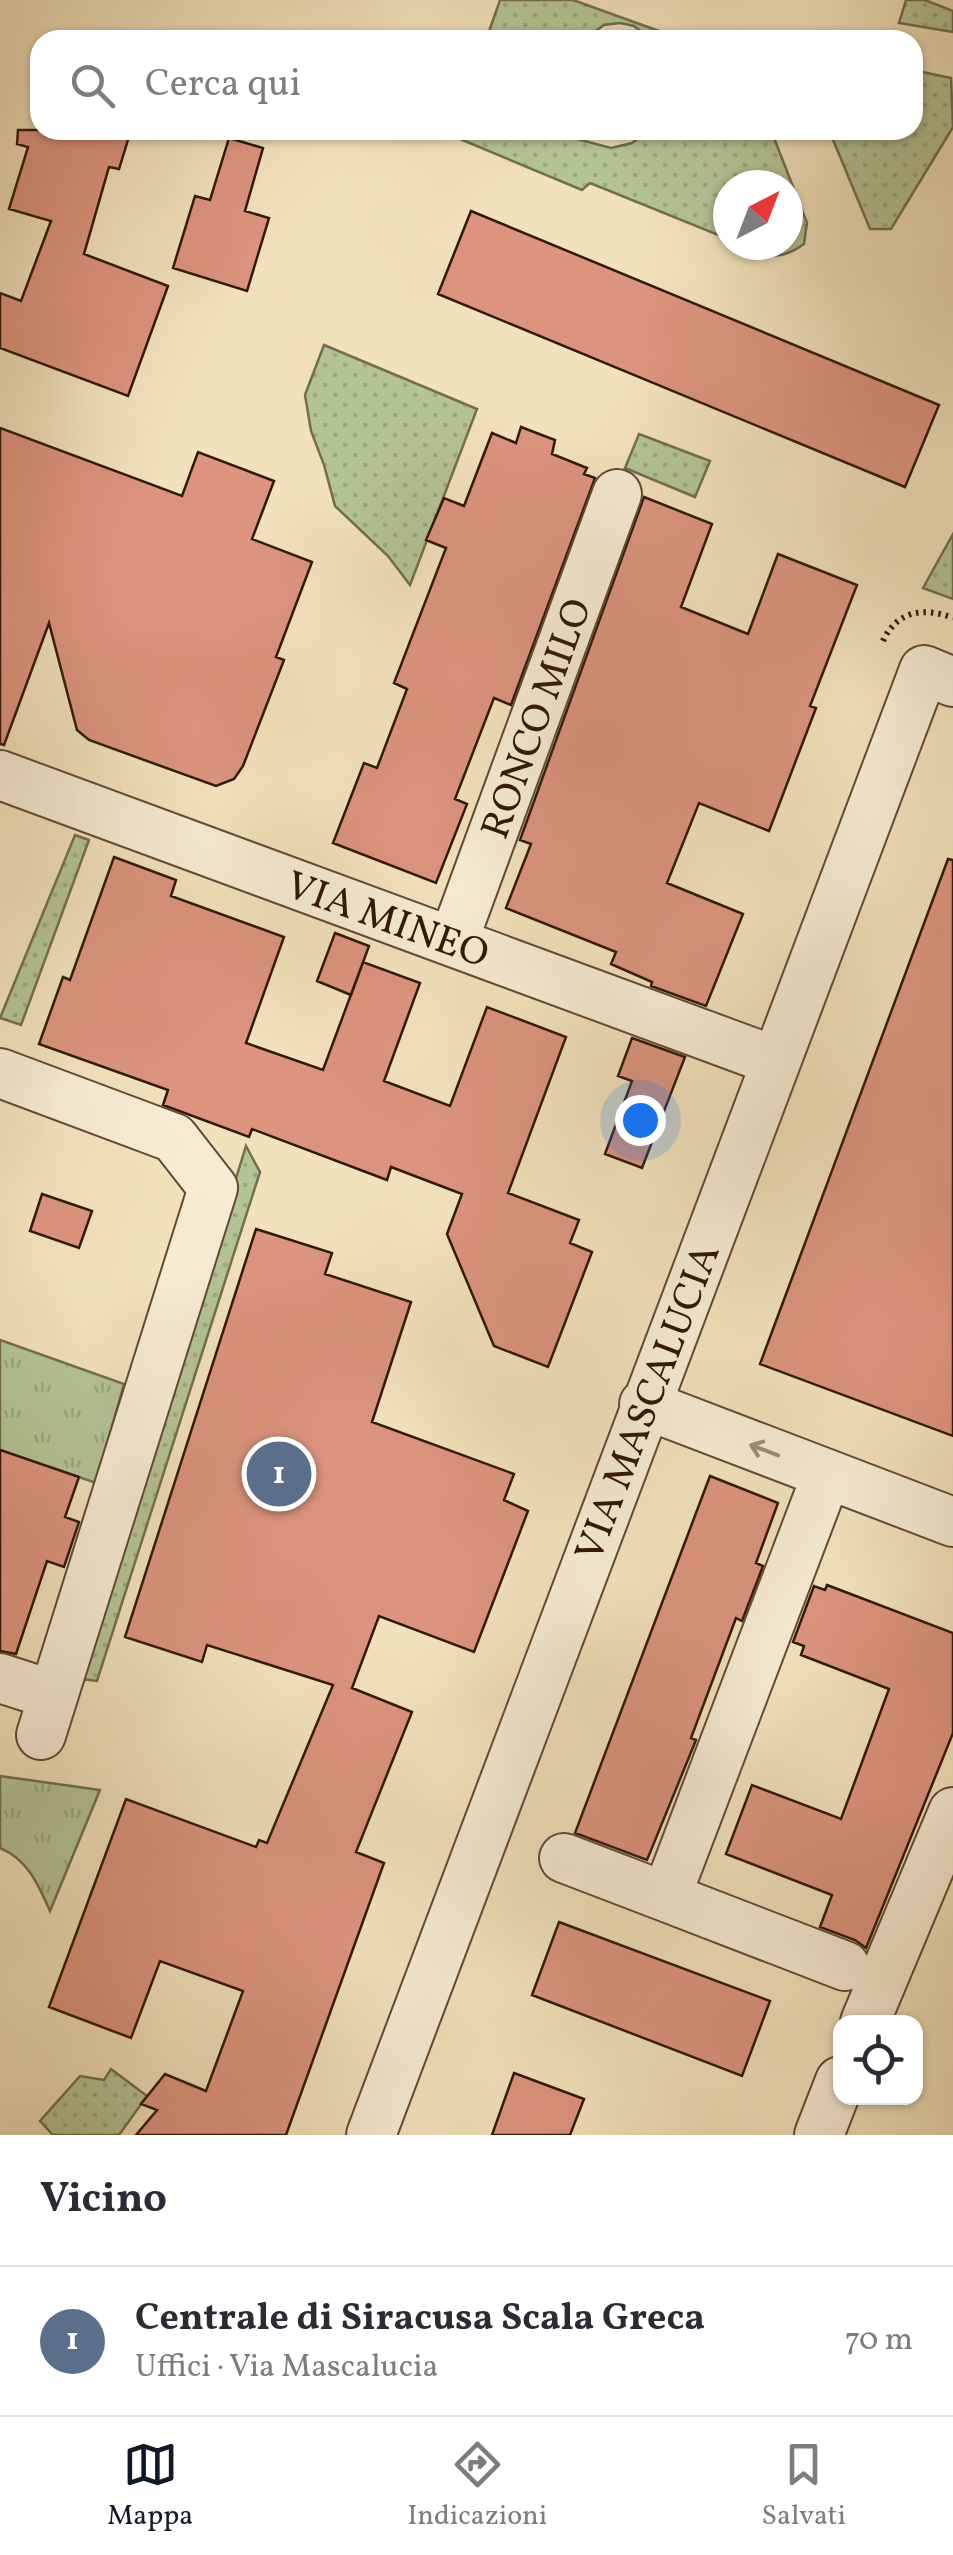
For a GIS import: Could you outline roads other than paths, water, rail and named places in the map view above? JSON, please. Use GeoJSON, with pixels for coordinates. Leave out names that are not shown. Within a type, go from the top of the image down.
{"type":"FeatureCollection","features":[{"type":"Feature","properties":{"kind":"street","name":"RONCO MILO"},"geometry":{"type":"LineString","coordinates":[[453,942],[617,494]]}},
{"type":"Feature","properties":{"kind":"street","name":"VIA MASCALUCIA"},"geometry":{"type":"LineString","coordinates":[[370,2135],[776,1062],[938,676]]}},
{"type":"Feature","properties":{"kind":"street","name":"VIA MINEO"},"geometry":{"type":"LineString","coordinates":[[0,776],[776,1062]]}},
{"type":"Feature","properties":{"kind":"street"},"geometry":{"type":"LineString","coordinates":[[0,1073],[174,1138],[213,1188],[47,1715],[0,1678]]}},
{"type":"Feature","properties":{"kind":"street"},"geometry":{"type":"LineString","coordinates":[[644,1404],[953,1522]]}},
{"type":"Feature","properties":{"kind":"street"},"geometry":{"type":"LineString","coordinates":[[666,1897],[827,1474]]}},
{"type":"Feature","properties":{"kind":"street"},"geometry":{"type":"LineString","coordinates":[[868,2015],[953,1812]]}},
{"type":"Feature","properties":{"kind":"street"},"geometry":{"type":"LineString","coordinates":[[564,1858],[845,1966]]}},
{"type":"Feature","properties":{"kind":"street"},"geometry":{"type":"LineString","coordinates":[[819,2135],[833,2099]]}},
{"type":"Feature","properties":{"kind":"place","name":"Centrale di Siracusa Scala Greca"},"geometry":{"type":"Point","coordinates":[279,1474]}}]}
